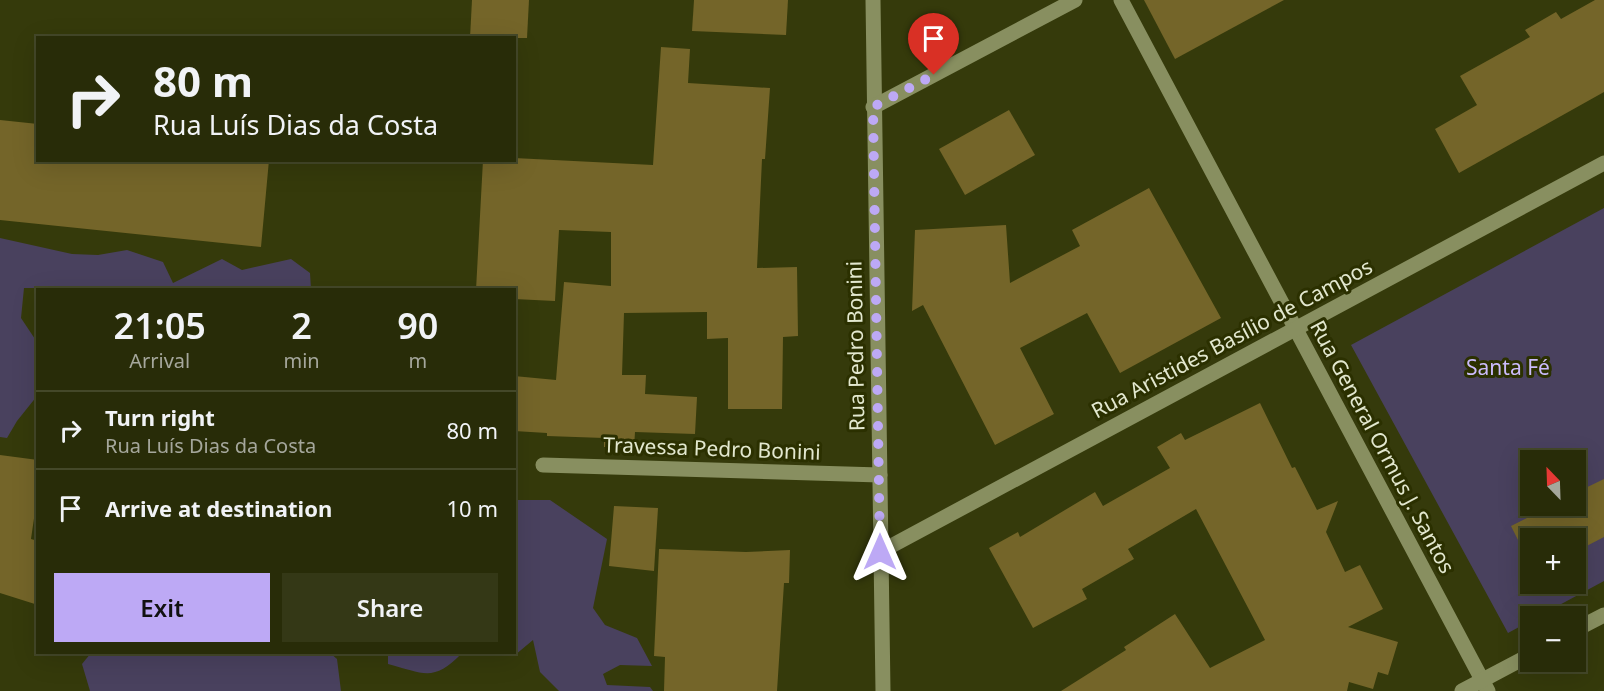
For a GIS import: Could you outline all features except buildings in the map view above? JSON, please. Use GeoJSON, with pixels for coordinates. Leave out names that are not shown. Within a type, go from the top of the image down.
{"type":"FeatureCollection","features":[{"type":"Feature","properties":{"kind":"street","name":"Rua Pedro Bonini"},"geometry":{"type":"LineString","coordinates":[[873,0],[883,691]]}},
{"type":"Feature","properties":{"kind":"street"},"geometry":{"type":"LineString","coordinates":[[873,107],[1075,0]]}},
{"type":"Feature","properties":{"kind":"street","name":"Rua General Ormus J. Santos"},"geometry":{"type":"LineString","coordinates":[[1121,0],[1485,686]]}},
{"type":"Feature","properties":{"kind":"street","name":"Rua Aristides Basílio de Campos"},"geometry":{"type":"LineString","coordinates":[[880,552],[1604,163]]}},
{"type":"Feature","properties":{"kind":"street","name":"Travessa Pedro Bonini"},"geometry":{"type":"LineString","coordinates":[[543,465],[880,475]]}},
{"type":"Feature","properties":{"kind":"street"},"geometry":{"type":"LineString","coordinates":[[1586,624],[1604,615]]}},
{"type":"Feature","properties":{"kind":"street"},"geometry":{"type":"LineString","coordinates":[[1462,691],[1485,686],[1520,662]]}},
{"type":"Feature","properties":{"kind":"green space","name":"Santa Fé"},"geometry":{"type":"Polygon","coordinates":[[[1604,208],[1604,581],[1586,591],[1586,528],[1520,528],[1520,594],[1580,594],[1558,606],[1520,606],[1520,626],[1508,633],[1351,345],[1604,208]]]}},
{"type":"Feature","properties":{"kind":"green space"},"geometry":{"type":"Polygon","coordinates":[[[0,238],[72,254],[98,255],[127,250],[163,262],[173,283],[222,259],[242,270],[291,259],[310,273],[311,288],[24,288],[21,318],[36,340],[36,397],[7,438],[0,437],[0,238]]]}},
{"type":"Feature","properties":{"kind":"green space"},"geometry":{"type":"Polygon","coordinates":[[[516,500],[550,500],[607,539],[593,608],[605,625],[637,638],[652,666],[620,665],[603,674],[607,685],[650,687],[653,691],[559,691],[540,672],[533,640],[515,655],[516,500]]]}},
{"type":"Feature","properties":{"kind":"green space"},"geometry":{"type":"Polygon","coordinates":[[[90,654],[331,654],[337,659],[341,691],[90,691],[82,664],[90,654]]]}},
{"type":"Feature","properties":{"kind":"green space"},"geometry":{"type":"Polygon","coordinates":[[[388,654],[461,654],[436,672],[420,673],[388,664],[388,654]]]}},
{"type":"Feature","properties":{"kind":"route"},"geometry":{"type":"LineString","coordinates":[[880,552],[873,107],[934,75]]}}]}
